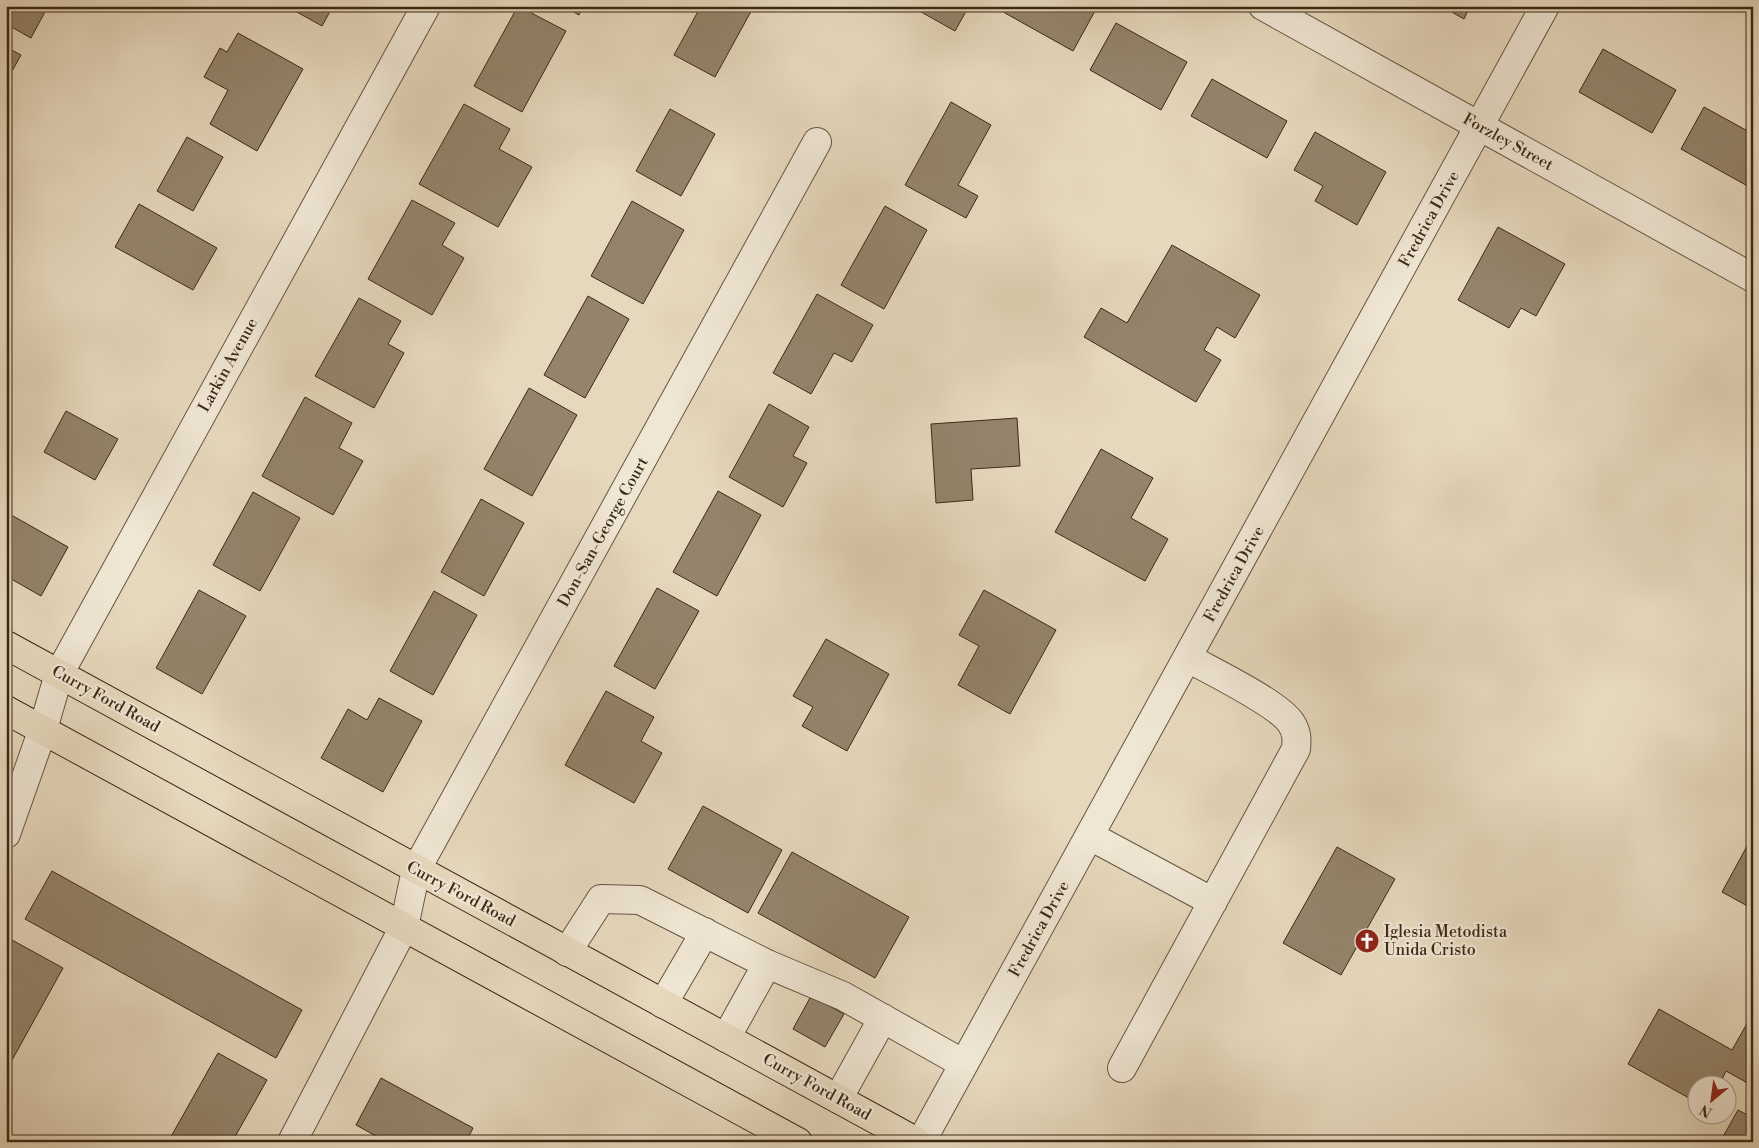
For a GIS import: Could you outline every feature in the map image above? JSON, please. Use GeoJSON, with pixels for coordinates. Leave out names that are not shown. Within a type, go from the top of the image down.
{"type":"FeatureCollection","features":[{"type":"Feature","properties":{"kind":"main road","name":"Curry Ford Road"},"geometry":{"type":"LineString","coordinates":[[6,645],[917,1142]]}},
{"type":"Feature","properties":{"kind":"main road"},"geometry":{"type":"LineString","coordinates":[[6,710],[798,1142]]}},
{"type":"Feature","properties":{"kind":"street","name":"Larkin Avenue"},"geometry":{"type":"LineString","coordinates":[[6,834],[43,730],[59,674],[426,6]]}},
{"type":"Feature","properties":{"kind":"street","name":"Forzley Street"},"geometry":{"type":"LineString","coordinates":[[1263,6],[1753,278]]}},
{"type":"Feature","properties":{"kind":"street","name":"Fredrica Drive"},"geometry":{"type":"LineString","coordinates":[[922,1142],[1545,6]]}},
{"type":"Feature","properties":{"kind":"street","name":"Don-San-George Court"},"geometry":{"type":"LineString","coordinates":[[292,1142],[404,927],[416,870],[817,142]]}},
{"type":"Feature","properties":{"kind":"street"},"geometry":{"type":"LineString","coordinates":[[1122,1068],[1296,749],[1298,737],[1291,722],[1277,708],[1188,658]]}},
{"type":"Feature","properties":{"kind":"street"},"geometry":{"type":"LineString","coordinates":[[1090,836],[1213,902]]}},
{"type":"Feature","properties":{"kind":"street"},"geometry":{"type":"LineString","coordinates":[[567,952],[601,899],[640,900],[767,964],[843,996],[964,1064]]}},
{"type":"Feature","properties":{"kind":"street"},"geometry":{"type":"LineString","coordinates":[[663,1004],[705,932]]}},
{"type":"Feature","properties":{"kind":"street"},"geometry":{"type":"LineString","coordinates":[[726,1038],[767,964]]}},
{"type":"Feature","properties":{"kind":"street"},"geometry":{"type":"LineString","coordinates":[[838,1099],[883,1018]]}},
{"type":"Feature","properties":{"kind":"building"},"geometry":{"type":"Polygon","coordinates":[[[6,6],[48,6],[31,38],[6,24],[6,6]]]}},
{"type":"Feature","properties":{"kind":"building"},"geometry":{"type":"Polygon","coordinates":[[[286,6],[333,6],[322,26],[286,6]]]}},
{"type":"Feature","properties":{"kind":"building"},"geometry":{"type":"Polygon","coordinates":[[[518,6],[566,31],[522,112],[474,86],[518,6]]]}},
{"type":"Feature","properties":{"kind":"building"},"geometry":{"type":"Polygon","coordinates":[[[563,6],[583,6],[579,15],[563,6]]]}},
{"type":"Feature","properties":{"kind":"building"},"geometry":{"type":"Polygon","coordinates":[[[701,6],[754,6],[715,77],[674,55],[701,6]]]}},
{"type":"Feature","properties":{"kind":"building"},"geometry":{"type":"Polygon","coordinates":[[[915,6],[969,6],[955,31],[914,8],[915,6]]]}},
{"type":"Feature","properties":{"kind":"building"},"geometry":{"type":"Polygon","coordinates":[[[997,6],[1086,6],[1095,11],[1073,51],[996,8],[997,6]]]}},
{"type":"Feature","properties":{"kind":"building"},"geometry":{"type":"Polygon","coordinates":[[[1441,6],[1470,6],[1464,19],[1441,6]]]}},
{"type":"Feature","properties":{"kind":"building"},"geometry":{"type":"Polygon","coordinates":[[[1116,23],[1187,62],[1161,110],[1090,70],[1116,23]]]}},
{"type":"Feature","properties":{"kind":"building"},"geometry":{"type":"Polygon","coordinates":[[[238,33],[303,69],[257,151],[210,124],[228,90],[204,77],[220,48],[227,52],[238,33]]]}},
{"type":"Feature","properties":{"kind":"building"},"geometry":{"type":"Polygon","coordinates":[[[6,47],[21,55],[6,82],[6,47]]]}},
{"type":"Feature","properties":{"kind":"building"},"geometry":{"type":"Polygon","coordinates":[[[1603,49],[1676,90],[1652,133],[1579,92],[1603,49]]]}},
{"type":"Feature","properties":{"kind":"building"},"geometry":{"type":"Polygon","coordinates":[[[1212,79],[1287,121],[1267,158],[1191,116],[1212,79]]]}},
{"type":"Feature","properties":{"kind":"building"},"geometry":{"type":"Polygon","coordinates":[[[951,102],[991,125],[958,185],[978,196],[966,218],[905,185],[951,102]]]}},
{"type":"Feature","properties":{"kind":"building"},"geometry":{"type":"Polygon","coordinates":[[[464,104],[510,129],[499,149],[532,167],[498,227],[419,184],[464,104]]]}},
{"type":"Feature","properties":{"kind":"building"},"geometry":{"type":"Polygon","coordinates":[[[1704,107],[1753,134],[1753,189],[1681,149],[1704,107]]]}},
{"type":"Feature","properties":{"kind":"building"},"geometry":{"type":"Polygon","coordinates":[[[670,109],[715,134],[681,196],[636,171],[670,109]]]}},
{"type":"Feature","properties":{"kind":"building"},"geometry":{"type":"Polygon","coordinates":[[[1315,132],[1386,172],[1357,225],[1315,201],[1323,186],[1294,170],[1315,132]]]}},
{"type":"Feature","properties":{"kind":"building"},"geometry":{"type":"Polygon","coordinates":[[[187,137],[223,157],[193,211],[157,191],[187,137]]]}},
{"type":"Feature","properties":{"kind":"building"},"geometry":{"type":"Polygon","coordinates":[[[412,200],[455,223],[442,245],[464,258],[432,315],[368,279],[412,200]]]}},
{"type":"Feature","properties":{"kind":"building"},"geometry":{"type":"Polygon","coordinates":[[[632,201],[684,230],[643,304],[591,276],[632,201]]]}},
{"type":"Feature","properties":{"kind":"building"},"geometry":{"type":"Polygon","coordinates":[[[139,204],[217,248],[193,290],[115,247],[139,204]]]}},
{"type":"Feature","properties":{"kind":"building"},"geometry":{"type":"Polygon","coordinates":[[[885,206],[927,230],[884,309],[841,285],[885,206]]]}},
{"type":"Feature","properties":{"kind":"building"},"geometry":{"type":"Polygon","coordinates":[[[1498,227],[1565,264],[1536,316],[1521,308],[1509,328],[1458,300],[1498,227]]]}},
{"type":"Feature","properties":{"kind":"building"},"geometry":{"type":"Polygon","coordinates":[[[1172,245],[1260,295],[1235,338],[1217,327],[1204,350],[1221,360],[1196,402],[1084,337],[1101,308],[1127,323],[1172,245]]]}},
{"type":"Feature","properties":{"kind":"building"},"geometry":{"type":"Polygon","coordinates":[[[817,294],[873,325],[852,362],[834,353],[811,394],[773,373],[817,294]]]}},
{"type":"Feature","properties":{"kind":"building"},"geometry":{"type":"Polygon","coordinates":[[[588,296],[629,319],[585,398],[544,375],[588,296]]]}},
{"type":"Feature","properties":{"kind":"building"},"geometry":{"type":"Polygon","coordinates":[[[359,298],[401,321],[388,344],[404,353],[374,408],[315,376],[359,298]]]}},
{"type":"Feature","properties":{"kind":"building"},"geometry":{"type":"Polygon","coordinates":[[[529,388],[577,415],[532,496],[484,469],[529,388]]]}},
{"type":"Feature","properties":{"kind":"building"},"geometry":{"type":"Polygon","coordinates":[[[305,397],[352,423],[339,448],[363,461],[333,515],[262,476],[305,397]]]}},
{"type":"Feature","properties":{"kind":"building"},"geometry":{"type":"Polygon","coordinates":[[[769,404],[809,427],[793,456],[807,463],[783,507],[729,477],[769,404]]]}},
{"type":"Feature","properties":{"kind":"building"},"geometry":{"type":"Polygon","coordinates":[[[66,411],[118,439],[95,480],[44,452],[66,411]]]}},
{"type":"Feature","properties":{"kind":"building"},"geometry":{"type":"Polygon","coordinates":[[[1017,418],[1020,466],[971,469],[973,500],[936,503],[931,424],[1017,418]]]}},
{"type":"Feature","properties":{"kind":"building"},"geometry":{"type":"Polygon","coordinates":[[[1101,449],[1153,478],[1131,518],[1168,539],[1145,581],[1055,532],[1101,449]]]}},
{"type":"Feature","properties":{"kind":"building"},"geometry":{"type":"Polygon","coordinates":[[[718,491],[761,515],[717,596],[673,572],[718,491]]]}},
{"type":"Feature","properties":{"kind":"building"},"geometry":{"type":"Polygon","coordinates":[[[253,492],[300,518],[260,591],[213,565],[253,492]]]}},
{"type":"Feature","properties":{"kind":"building"},"geometry":{"type":"Polygon","coordinates":[[[481,499],[524,523],[484,596],[441,572],[481,499]]]}},
{"type":"Feature","properties":{"kind":"building"},"geometry":{"type":"Polygon","coordinates":[[[6,512],[68,547],[41,596],[6,576],[6,512]]]}},
{"type":"Feature","properties":{"kind":"building"},"geometry":{"type":"Polygon","coordinates":[[[657,588],[699,611],[655,689],[614,666],[657,588]]]}},
{"type":"Feature","properties":{"kind":"building"},"geometry":{"type":"Polygon","coordinates":[[[199,590],[246,616],[202,694],[156,668],[199,590]]]}},
{"type":"Feature","properties":{"kind":"building"},"geometry":{"type":"Polygon","coordinates":[[[984,590],[1056,630],[1010,714],[958,685],[979,646],[959,635],[984,590]]]}},
{"type":"Feature","properties":{"kind":"building"},"geometry":{"type":"Polygon","coordinates":[[[434,591],[477,615],[433,695],[390,671],[434,591]]]}},
{"type":"Feature","properties":{"kind":"building"},"geometry":{"type":"Polygon","coordinates":[[[826,639],[889,674],[847,751],[802,726],[813,707],[793,696],[826,639]]]}},
{"type":"Feature","properties":{"kind":"building"},"geometry":{"type":"Polygon","coordinates":[[[606,691],[654,717],[641,741],[662,753],[634,803],[565,765],[606,691]]]}},
{"type":"Feature","properties":{"kind":"building"},"geometry":{"type":"Polygon","coordinates":[[[379,698],[422,721],[383,792],[321,758],[348,709],[367,720],[379,698]]]}},
{"type":"Feature","properties":{"kind":"building"},"geometry":{"type":"Polygon","coordinates":[[[703,806],[782,850],[748,913],[668,869],[703,806]]]}},
{"type":"Feature","properties":{"kind":"building"},"geometry":{"type":"Polygon","coordinates":[[[1753,837],[1753,909],[1722,892],[1753,837]]]}},
{"type":"Feature","properties":{"kind":"building"},"geometry":{"type":"Polygon","coordinates":[[[1337,847],[1395,879],[1341,975],[1283,943],[1337,847]]]}},
{"type":"Feature","properties":{"kind":"building"},"geometry":{"type":"Polygon","coordinates":[[[792,852],[909,917],[875,978],[758,913],[792,852]]]}},
{"type":"Feature","properties":{"kind":"building"},"geometry":{"type":"Polygon","coordinates":[[[52,871],[302,1010],[276,1058],[25,919],[52,871]]]}},
{"type":"Feature","properties":{"kind":"building"},"geometry":{"type":"Polygon","coordinates":[[[12,940],[63,968],[6,1071],[6,950],[12,940]]]}},
{"type":"Feature","properties":{"kind":"building"},"geometry":{"type":"Polygon","coordinates":[[[811,996],[844,1014],[825,1047],[793,1029],[811,996]]]}},
{"type":"Feature","properties":{"kind":"building"},"geometry":{"type":"Polygon","coordinates":[[[1659,1009],[1732,1050],[1753,1013],[1753,1086],[1726,1071],[1724,1076],[1686,1076],[1686,1096],[1628,1064],[1659,1009]]]}},
{"type":"Feature","properties":{"kind":"building"},"geometry":{"type":"Polygon","coordinates":[[[218,1053],[267,1080],[232,1142],[168,1142],[218,1053]]]}},
{"type":"Feature","properties":{"kind":"building"},"geometry":{"type":"Polygon","coordinates":[[[381,1078],[473,1128],[466,1142],[387,1142],[356,1125],[381,1078]]]}},
{"type":"Feature","properties":{"kind":"building"},"geometry":{"type":"Polygon","coordinates":[[[1738,1110],[1753,1118],[1753,1142],[1720,1142],[1729,1126],[1736,1126],[1736,1114],[1738,1110]]]}},
{"type":"Feature","properties":{"kind":"place","name":"Iglesia Metodista Unida Cristo"},"geometry":{"type":"Point","coordinates":[1367,941]}}]}
